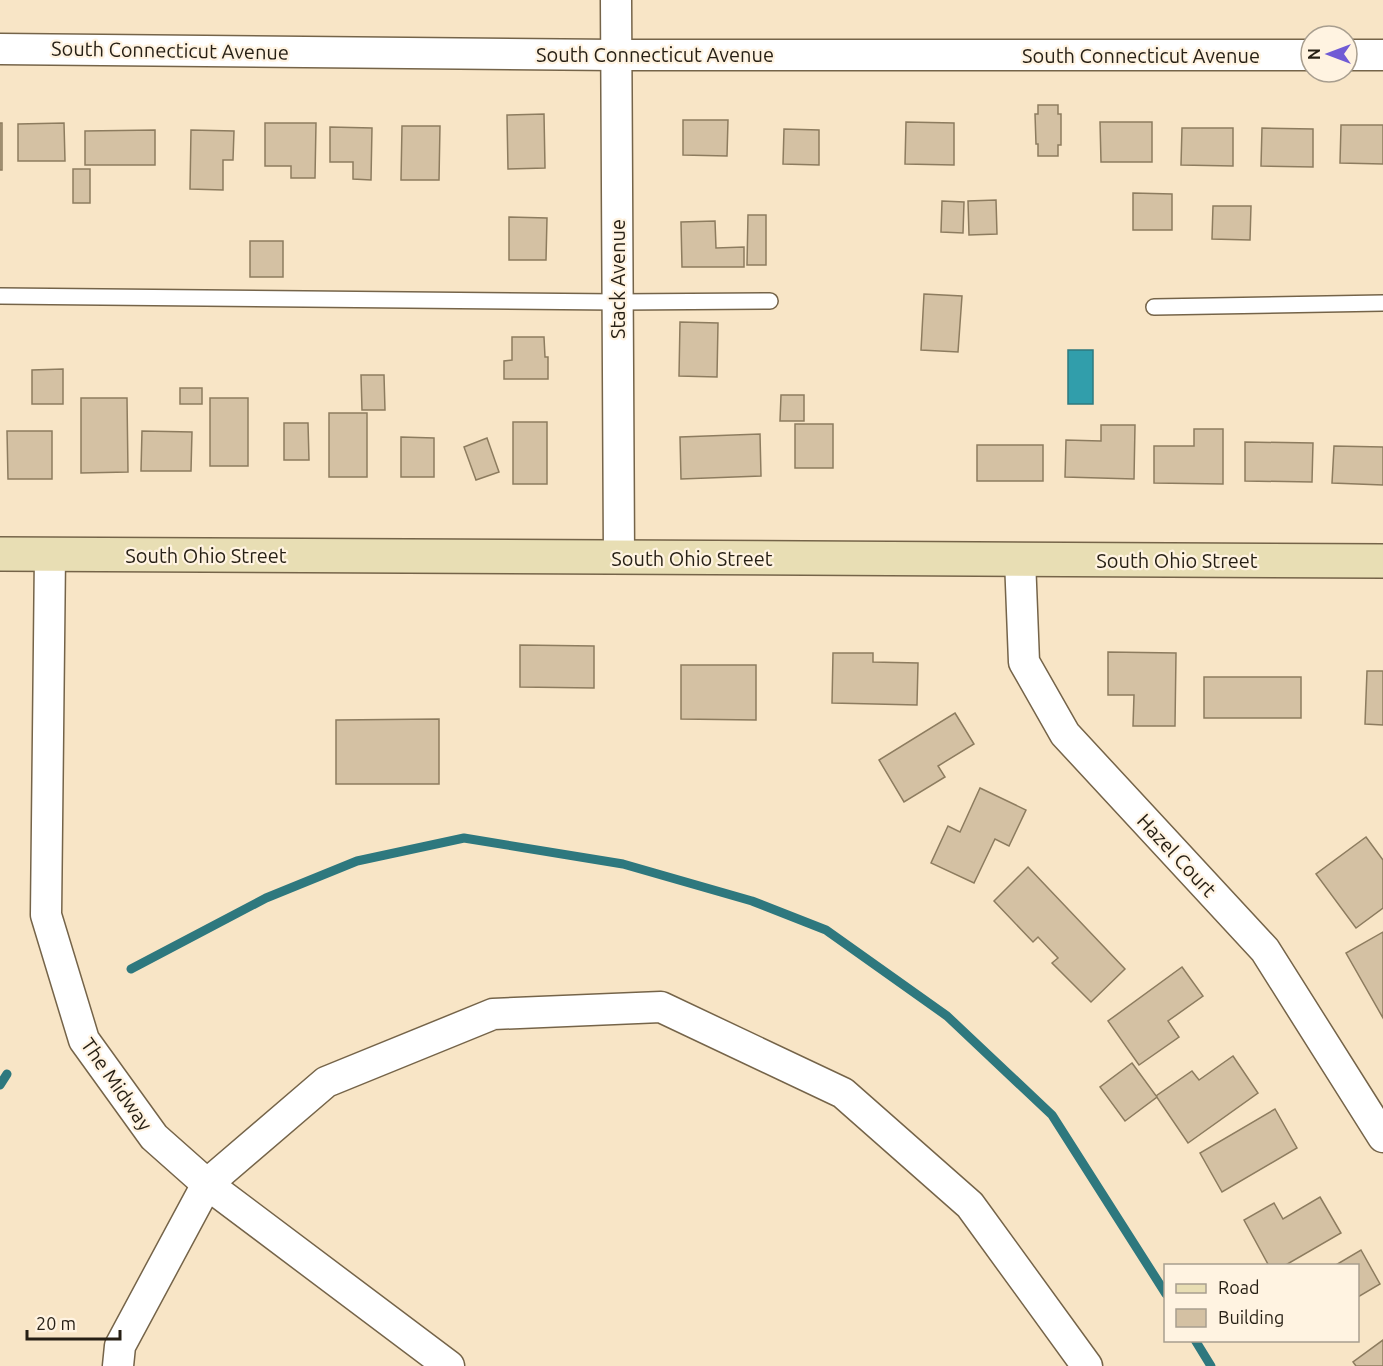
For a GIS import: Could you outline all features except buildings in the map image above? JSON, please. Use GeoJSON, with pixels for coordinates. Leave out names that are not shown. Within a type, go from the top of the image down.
{"type":"FeatureCollection","features":[{"type":"Feature","properties":{"kind":"main road","name":"South Ohio Street"},"geometry":{"type":"LineString","coordinates":[[0,554],[1383,561]]}},
{"type":"Feature","properties":{"kind":"street","name":"Stack Avenue"},"geometry":{"type":"LineString","coordinates":[[616,0],[619,557]]}},
{"type":"Feature","properties":{"kind":"street","name":"South Connecticut Avenue"},"geometry":{"type":"LineString","coordinates":[[0,49],[616,55],[1299,55]]}},
{"type":"Feature","properties":{"kind":"street"},"geometry":{"type":"LineString","coordinates":[[1359,55],[1383,56]]}},
{"type":"Feature","properties":{"kind":"street","name":"The Midway"},"geometry":{"type":"LineString","coordinates":[[50,554],[46,915],[84,1040],[154,1137],[207,1184],[449,1366]]}},
{"type":"Feature","properties":{"kind":"street","name":"Hazel Court"},"geometry":{"type":"LineString","coordinates":[[1020,559],[1024,662],[1065,734],[1265,950],[1383,1137]]}},
{"type":"Feature","properties":{"kind":"street"},"geometry":{"type":"LineString","coordinates":[[118,1366],[120,1346],[207,1184],[326,1082],[493,1014],[661,1007],[843,1093],[970,1205],[1087,1366]]}},
{"type":"Feature","properties":{"kind":"lane"},"geometry":{"type":"LineString","coordinates":[[0,296],[617,303],[770,301]]}},
{"type":"Feature","properties":{"kind":"lane"},"geometry":{"type":"LineString","coordinates":[[1154,306],[1383,303]]}},
{"type":"Feature","properties":{"kind":"water"},"geometry":{"type":"Polygon","coordinates":[[[1068,350],[1093,350],[1093,404],[1068,404],[1068,350]]]}},
{"type":"Feature","properties":{"kind":"waterway"},"geometry":{"type":"LineString","coordinates":[[131,969],[266,898],[357,861],[464,838],[623,864],[752,901],[826,930],[947,1016],[1052,1115],[1164,1291]]}},
{"type":"Feature","properties":{"kind":"waterway"},"geometry":{"type":"LineString","coordinates":[[0,1085],[7,1074]]}},
{"type":"Feature","properties":{"kind":"waterway"},"geometry":{"type":"LineString","coordinates":[[1196,1342],[1211,1366]]}}]}
